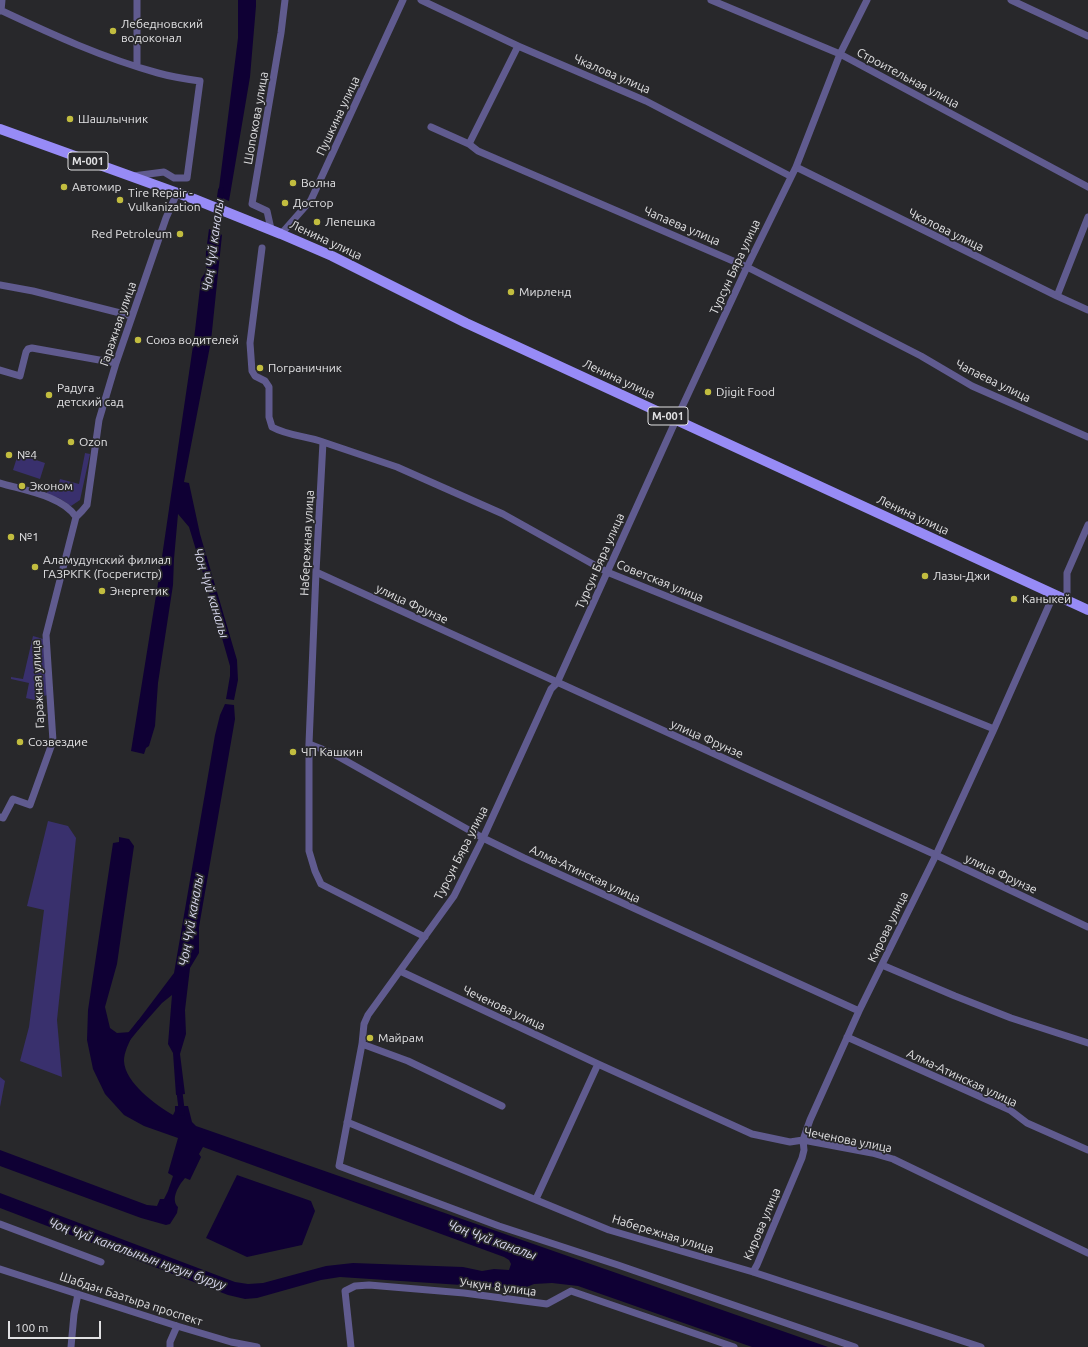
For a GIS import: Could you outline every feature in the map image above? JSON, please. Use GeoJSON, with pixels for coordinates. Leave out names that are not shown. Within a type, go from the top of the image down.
{"type":"FeatureCollection","features":[{"type":"Feature","properties":{"kind":"main road","name":"М-001"},"geometry":{"type":"LineString","coordinates":[[0,129],[177,193]]}},
{"type":"Feature","properties":{"kind":"main road","name":"Ленина улица"},"geometry":{"type":"LineString","coordinates":[[177,193],[271,229],[332,256],[466,323],[1088,610]]}},
{"type":"Feature","properties":{"kind":"street"},"geometry":{"type":"LineString","coordinates":[[2,0],[1,10],[65,40],[108,57],[159,73],[200,81],[187,178],[174,178],[164,172],[129,176]]}},
{"type":"Feature","properties":{"kind":"street"},"geometry":{"type":"LineString","coordinates":[[137,0],[137,66]]}},
{"type":"Feature","properties":{"kind":"street","name":"Шопокова улица"},"geometry":{"type":"LineString","coordinates":[[271,229],[267,211],[252,204],[285,0]]}},
{"type":"Feature","properties":{"kind":"street","name":"Пушкина улица"},"geometry":{"type":"LineString","coordinates":[[281,234],[311,200],[403,0]]}},
{"type":"Feature","properties":{"kind":"street","name":"Чкалова улица"},"geometry":{"type":"LineString","coordinates":[[421,0],[518,46],[646,101],[790,176]]}},
{"type":"Feature","properties":{"kind":"street","name":"Строительная улица"},"geometry":{"type":"LineString","coordinates":[[712,0],[840,54],[1088,187]]}},
{"type":"Feature","properties":{"kind":"street","name":"Турсун Бяра улица"},"geometry":{"type":"LineString","coordinates":[[855,1347],[499,1226],[339,1166],[362,1044],[364,1024],[368,1015],[454,896],[483,838],[551,689],[557,683],[747,267],[790,176],[796,167],[840,54],[867,0]]}},
{"type":"Feature","properties":{"kind":"street"},"geometry":{"type":"LineString","coordinates":[[1011,0],[1088,36]]}},
{"type":"Feature","properties":{"kind":"street"},"geometry":{"type":"LineString","coordinates":[[470,144],[518,46]]}},
{"type":"Feature","properties":{"kind":"street","name":"Чапаева улица"},"geometry":{"type":"LineString","coordinates":[[431,128],[470,144],[478,151],[747,267],[921,356],[972,386],[1088,437]]}},
{"type":"Feature","properties":{"kind":"street","name":"Чкалова улица"},"geometry":{"type":"LineString","coordinates":[[796,167],[1088,310]]}},
{"type":"Feature","properties":{"kind":"street","name":"Гаражная улица"},"geometry":{"type":"LineString","coordinates":[[0,817],[3,818],[13,799],[30,806],[53,741],[46,635],[76,517],[86,505],[99,420],[132,316],[166,218],[177,193]]}},
{"type":"Feature","properties":{"kind":"street"},"geometry":{"type":"LineString","coordinates":[[1057,296],[1088,217]]}},
{"type":"Feature","properties":{"kind":"street"},"geometry":{"type":"LineString","coordinates":[[262,248],[250,343],[252,371],[255,376],[265,381],[269,387],[269,417],[272,427],[323,442]]}},
{"type":"Feature","properties":{"kind":"street"},"geometry":{"type":"LineString","coordinates":[[0,285],[33,291],[132,316]]}},
{"type":"Feature","properties":{"kind":"street"},"geometry":{"type":"LineString","coordinates":[[0,370],[20,376],[26,352],[32,348],[116,363]]}},
{"type":"Feature","properties":{"kind":"street","name":"Советская улица"},"geometry":{"type":"LineString","coordinates":[[323,442],[397,467],[503,514],[607,572],[994,729]]}},
{"type":"Feature","properties":{"kind":"street","name":"Набережная улица"},"geometry":{"type":"LineString","coordinates":[[323,442],[309,744],[309,851],[314,871],[321,884],[425,937]]}},
{"type":"Feature","properties":{"kind":"street"},"geometry":{"type":"LineString","coordinates":[[0,483],[58,501],[68,508],[76,517]]}},
{"type":"Feature","properties":{"kind":"street"},"geometry":{"type":"LineString","coordinates":[[1067,600],[1068,573],[1088,525]]}},
{"type":"Feature","properties":{"kind":"street","name":"улица Фрунзе"},"geometry":{"type":"LineString","coordinates":[[316,572],[936,855],[1088,927]]}},
{"type":"Feature","properties":{"kind":"street","name":"Кирова улица"},"geometry":{"type":"LineString","coordinates":[[753,1272],[757,1266],[802,1158],[804,1150],[803,1140],[810,1120],[859,1011],[936,855],[1054,594]]}},
{"type":"Feature","properties":{"kind":"street","name":"Алма-Атинская улица"},"geometry":{"type":"LineString","coordinates":[[309,744],[332,753],[483,838],[538,865],[859,1011]]}},
{"type":"Feature","properties":{"kind":"street"},"geometry":{"type":"LineString","coordinates":[[882,965],[1012,1018],[1088,1043]]}},
{"type":"Feature","properties":{"kind":"street","name":"Чеченова улица"},"geometry":{"type":"LineString","coordinates":[[400,971],[752,1134],[790,1142],[803,1140],[872,1153],[893,1159],[1088,1253]]}},
{"type":"Feature","properties":{"kind":"street","name":"Алма-Атинская улица"},"geometry":{"type":"LineString","coordinates":[[847,1037],[1010,1110],[1027,1123],[1088,1150]]}},
{"type":"Feature","properties":{"kind":"street"},"geometry":{"type":"LineString","coordinates":[[362,1044],[408,1061],[502,1106]]}},
{"type":"Feature","properties":{"kind":"street"},"geometry":{"type":"LineString","coordinates":[[536,1199],[598,1064]]}},
{"type":"Feature","properties":{"kind":"street","name":"Набережная улица"},"geometry":{"type":"LineString","coordinates":[[347,1122],[609,1230],[753,1272],[981,1347]]}},
{"type":"Feature","properties":{"kind":"street"},"geometry":{"type":"LineString","coordinates":[[0,1224],[101,1262]]}},
{"type":"Feature","properties":{"kind":"street","name":"Шабдан Баатыра проспект"},"geometry":{"type":"LineString","coordinates":[[0,1269],[177,1326],[230,1342],[257,1347]]}},
{"type":"Feature","properties":{"kind":"street","name":"Учкун 8 улица"},"geometry":{"type":"LineString","coordinates":[[351,1347],[345,1291],[355,1286],[368,1285],[464,1293],[547,1304],[571,1291],[734,1347]]}},
{"type":"Feature","properties":{"kind":"street"},"geometry":{"type":"LineString","coordinates":[[71,1347],[74,1314],[78,1294]]}},
{"type":"Feature","properties":{"kind":"street"},"geometry":{"type":"LineString","coordinates":[[170,1347],[170,1342],[177,1326]]}},
{"type":"Feature","properties":{"kind":"shaded area"},"geometry":{"type":"Polygon","coordinates":[[[85,453],[90,454],[80,500],[71,506],[59,498],[46,495],[49,484],[58,486],[60,479],[79,484],[85,453]]]}},
{"type":"Feature","properties":{"kind":"shaded area"},"geometry":{"type":"Polygon","coordinates":[[[18,454],[45,463],[40,479],[13,470],[18,454]]]}},
{"type":"Feature","properties":{"kind":"shaded area"},"geometry":{"type":"Polygon","coordinates":[[[33,636],[43,639],[47,695],[34,700],[26,698],[29,683],[11,679],[11,677],[23,679],[33,636]]]}},
{"type":"Feature","properties":{"kind":"shaded area"},"geometry":{"type":"Polygon","coordinates":[[[48,821],[68,826],[76,838],[57,1020],[62,1077],[20,1061],[29,1027],[44,910],[27,906],[48,821]]]}},
{"type":"Feature","properties":{"kind":"shaded area"},"geometry":{"type":"Polygon","coordinates":[[[0,1077],[5,1081],[0,1107],[0,1077]]]}},
{"type":"Feature","properties":{"kind":"water"},"geometry":{"type":"Polygon","coordinates":[[[238,0],[256,0],[256,6],[250,77],[229,201],[218,196],[238,38],[238,0]]]}},
{"type":"Feature","properties":{"kind":"water"},"geometry":{"type":"Polygon","coordinates":[[[209,229],[222,235],[211,341],[184,482],[189,483],[200,534],[237,660],[238,680],[234,700],[226,699],[230,676],[230,666],[189,527],[178,514],[173,585],[158,683],[155,726],[149,746],[146,748],[144,754],[131,751],[159,577],[194,339],[201,279],[206,269],[206,252],[209,229]]]}},
{"type":"Feature","properties":{"kind":"water"},"geometry":{"type":"Polygon","coordinates":[[[225,704],[234,705],[235,719],[199,927],[199,953],[190,968],[185,1010],[186,1034],[180,1054],[185,1094],[176,1095],[173,1053],[168,1044],[172,995],[162,1003],[138,1030],[134,1026],[174,973],[215,735],[220,715],[225,704]]]}},
{"type":"Feature","properties":{"kind":"water","name":"Чоң Чүй каналынын нугун буруу"},"geometry":{"type":"Polygon","coordinates":[[[119,837],[129,839],[134,846],[117,964],[105,1007],[110,1028],[117,1033],[131,1032],[133,1034],[124,1058],[126,1069],[135,1085],[158,1105],[173,1115],[175,1106],[188,1106],[192,1122],[196,1126],[828,1347],[752,1347],[578,1286],[552,1283],[534,1284],[522,1289],[340,1277],[321,1280],[257,1298],[245,1299],[228,1295],[0,1208],[0,1193],[235,1282],[248,1284],[263,1283],[326,1266],[353,1263],[463,1267],[482,1271],[494,1269],[509,1270],[511,1264],[509,1260],[504,1257],[203,1147],[199,1154],[201,1157],[190,1180],[185,1178],[176,1192],[175,1200],[178,1207],[177,1213],[170,1224],[166,1225],[141,1218],[0,1166],[0,1150],[147,1205],[157,1206],[160,1199],[164,1199],[168,1191],[173,1176],[168,1173],[178,1138],[144,1126],[124,1115],[105,1094],[93,1069],[87,1040],[88,1010],[113,843],[119,842],[119,837]]]}},
{"type":"Feature","properties":{"kind":"water"},"geometry":{"type":"Polygon","coordinates":[[[237,1175],[311,1201],[315,1211],[302,1245],[247,1257],[206,1238],[237,1175]]]}},
{"type":"Feature","properties":{"kind":"waterway","name":"Чоң Чүй каналы"},"geometry":{"type":"LineString","coordinates":[[214,238],[221,190]]}},
{"type":"Feature","properties":{"kind":"waterway"},"geometry":{"type":"LineString","coordinates":[[127,1039],[140,1023]]}},
{"type":"Feature","properties":{"kind":"waterway","name":"Чоң Чүй каналы"},"geometry":{"type":"LineString","coordinates":[[179,1088],[182,1113]]}},
{"type":"Feature","properties":{"kind":"place","name":"Лебедновский водоконал"},"geometry":{"type":"Point","coordinates":[113,31]}},
{"type":"Feature","properties":{"kind":"place","name":"Шашлычник"},"geometry":{"type":"Point","coordinates":[70,119]}},
{"type":"Feature","properties":{"kind":"place","name":"Волна"},"geometry":{"type":"Point","coordinates":[293,183]}},
{"type":"Feature","properties":{"kind":"place","name":"Автомир"},"geometry":{"type":"Point","coordinates":[64,187]}},
{"type":"Feature","properties":{"kind":"place","name":"Tire Repair - Vulkanization"},"geometry":{"type":"Point","coordinates":[120,200]}},
{"type":"Feature","properties":{"kind":"place","name":"Достор"},"geometry":{"type":"Point","coordinates":[285,203]}},
{"type":"Feature","properties":{"kind":"place","name":"Лепешка"},"geometry":{"type":"Point","coordinates":[317,222]}},
{"type":"Feature","properties":{"kind":"place","name":"Red Petroleum"},"geometry":{"type":"Point","coordinates":[180,234]}},
{"type":"Feature","properties":{"kind":"place","name":"Мирленд"},"geometry":{"type":"Point","coordinates":[511,292]}},
{"type":"Feature","properties":{"kind":"place","name":"Союз водителей"},"geometry":{"type":"Point","coordinates":[138,340]}},
{"type":"Feature","properties":{"kind":"place","name":"Пограничник"},"geometry":{"type":"Point","coordinates":[260,368]}},
{"type":"Feature","properties":{"kind":"place","name":"Djigit Food"},"geometry":{"type":"Point","coordinates":[708,392]}},
{"type":"Feature","properties":{"kind":"place","name":"Радуга детский сад"},"geometry":{"type":"Point","coordinates":[49,395]}},
{"type":"Feature","properties":{"kind":"place","name":"Ozon"},"geometry":{"type":"Point","coordinates":[71,442]}},
{"type":"Feature","properties":{"kind":"place","name":"№4"},"geometry":{"type":"Point","coordinates":[9,455]}},
{"type":"Feature","properties":{"kind":"place","name":"Эконом"},"geometry":{"type":"Point","coordinates":[22,486]}},
{"type":"Feature","properties":{"kind":"place","name":"№1"},"geometry":{"type":"Point","coordinates":[11,537]}},
{"type":"Feature","properties":{"kind":"place","name":"Аламудунский филиал ГАЗРКГК (Госрегистр)"},"geometry":{"type":"Point","coordinates":[35,567]}},
{"type":"Feature","properties":{"kind":"place","name":"Лазы-Джи"},"geometry":{"type":"Point","coordinates":[925,576]}},
{"type":"Feature","properties":{"kind":"place","name":"Энергетик"},"geometry":{"type":"Point","coordinates":[102,591]}},
{"type":"Feature","properties":{"kind":"place","name":"Каныкей"},"geometry":{"type":"Point","coordinates":[1014,599]}},
{"type":"Feature","properties":{"kind":"place","name":"Созвездие"},"geometry":{"type":"Point","coordinates":[20,742]}},
{"type":"Feature","properties":{"kind":"place","name":"ЧП Кашкин"},"geometry":{"type":"Point","coordinates":[293,752]}},
{"type":"Feature","properties":{"kind":"place","name":"Майрам"},"geometry":{"type":"Point","coordinates":[370,1038]}}]}
